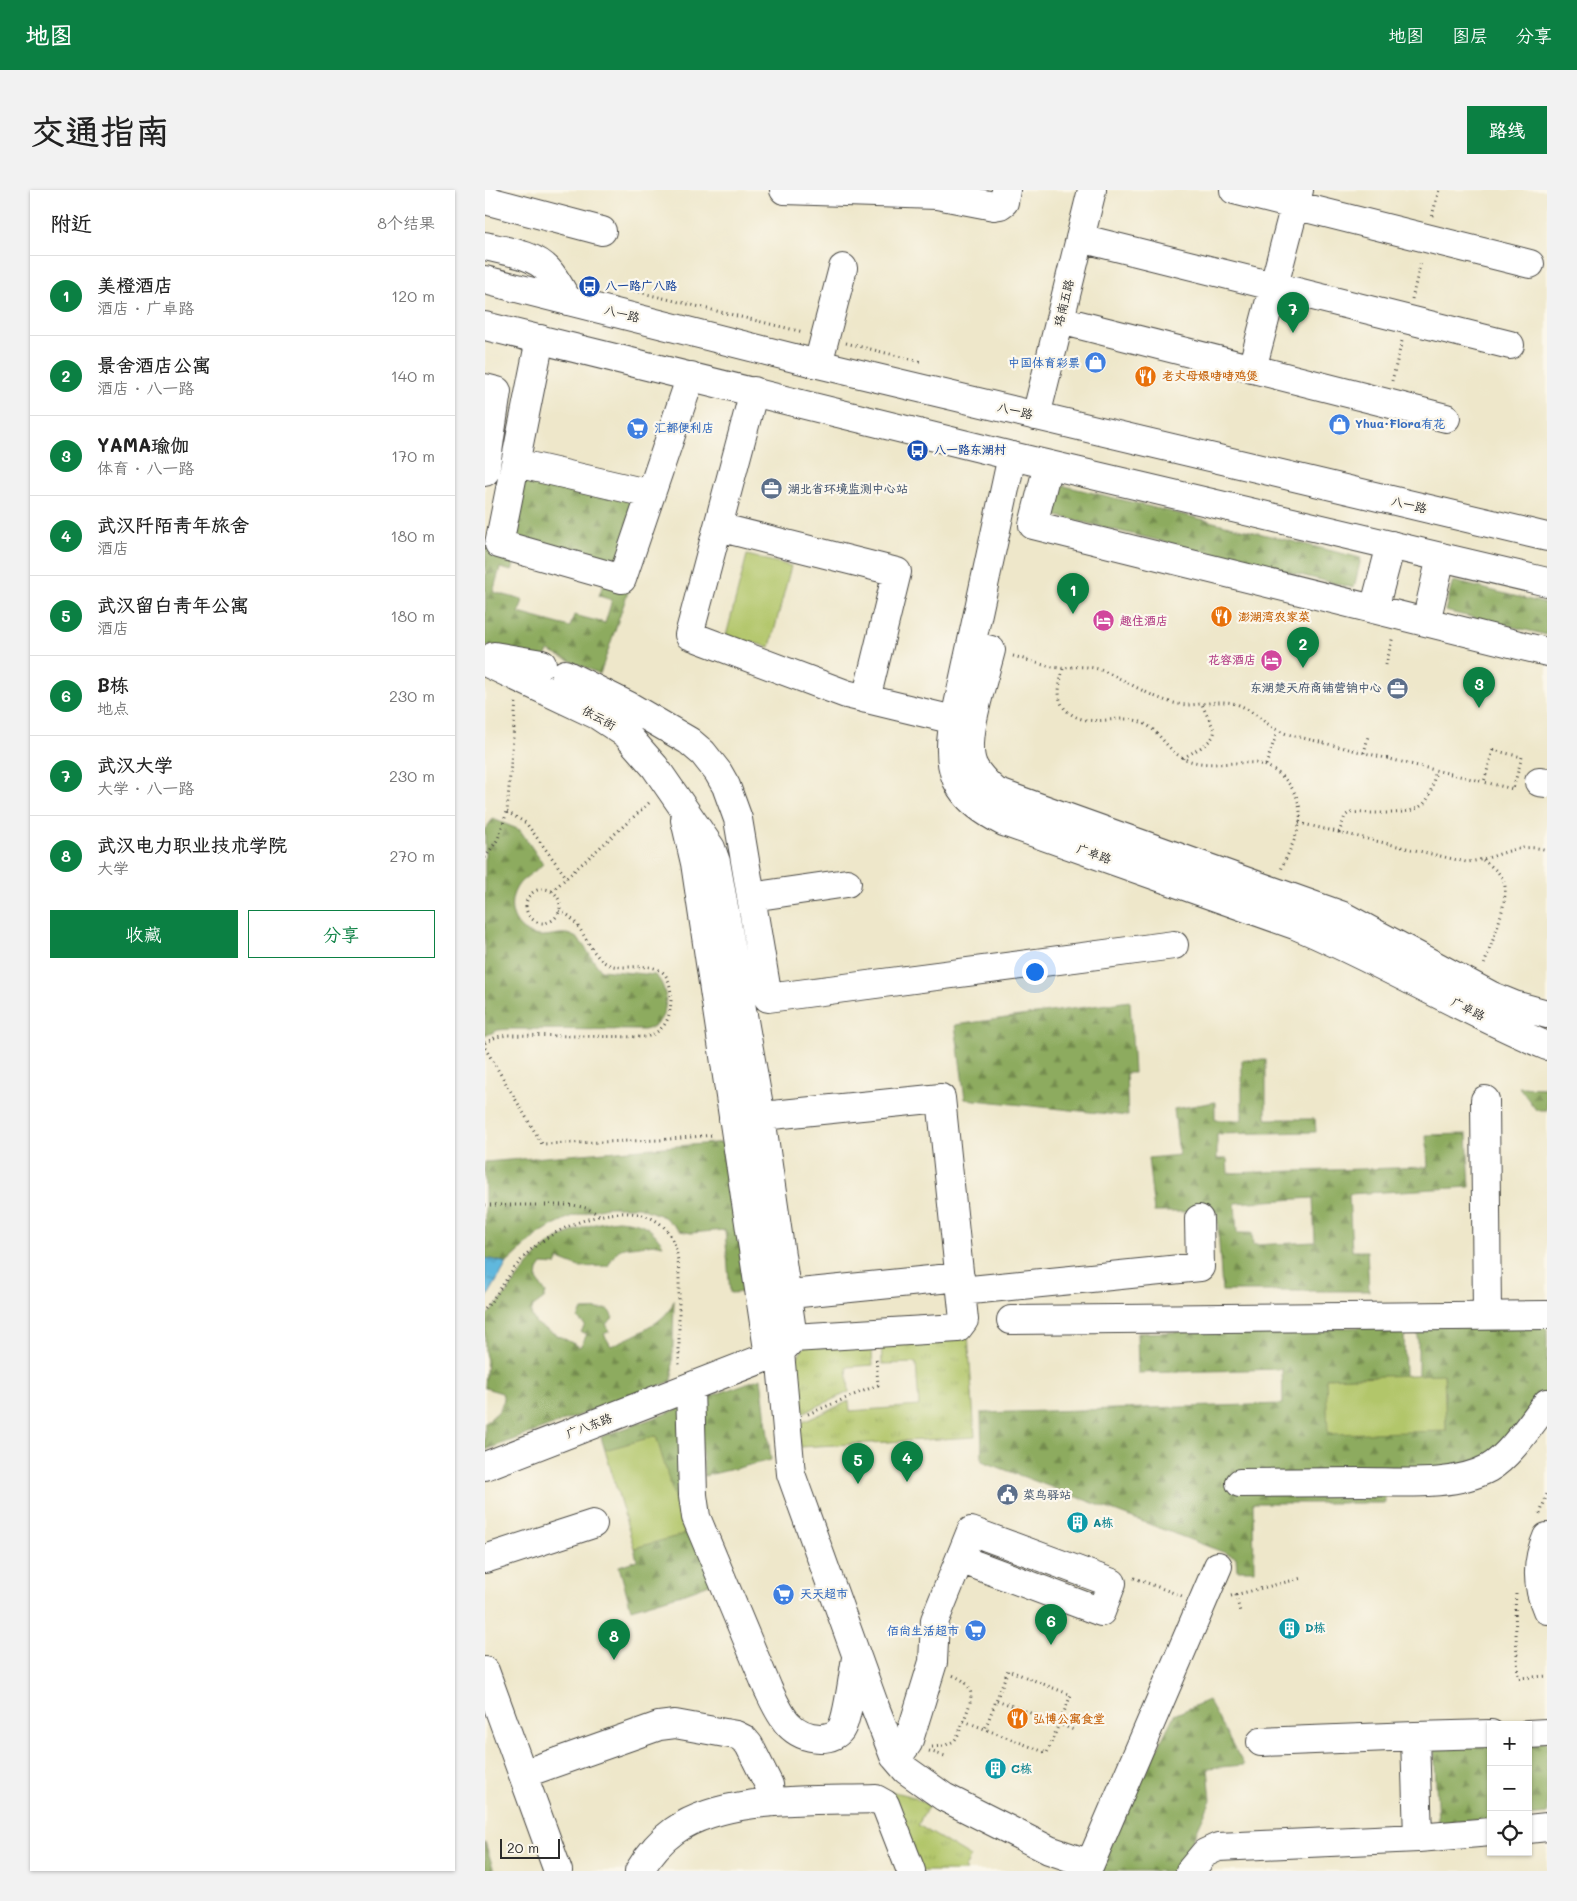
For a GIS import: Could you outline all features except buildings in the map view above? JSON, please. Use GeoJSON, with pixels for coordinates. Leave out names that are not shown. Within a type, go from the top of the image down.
{"type":"FeatureCollection","features":[{"type":"Feature","properties":{"kind":"main road"},"geometry":{"type":"LineString","coordinates":[[784,190],[937,195],[994,206],[1004,202],[1006,190]]}},
{"type":"Feature","properties":{"kind":"main road","name":"珞南五路"},"geometry":{"type":"LineString","coordinates":[[1036,416],[1092,190]]}},
{"type":"Feature","properties":{"kind":"main road"},"geometry":{"type":"LineString","coordinates":[[1234,190],[1297,198],[1531,264]]}},
{"type":"Feature","properties":{"kind":"main road"},"geometry":{"type":"LineString","coordinates":[[1251,369],[1297,198]]}},
{"type":"Feature","properties":{"kind":"main road"},"geometry":{"type":"LineString","coordinates":[[485,200],[602,232]]}},
{"type":"Feature","properties":{"kind":"main road"},"geometry":{"type":"LineString","coordinates":[[1080,238],[1509,345]]}},
{"type":"Feature","properties":{"kind":"main road"},"geometry":{"type":"LineString","coordinates":[[485,246],[522,256],[541,264],[548,270],[568,301]]}},
{"type":"Feature","properties":{"kind":"main road"},"geometry":{"type":"LineString","coordinates":[[818,364],[843,268]]}},
{"type":"Feature","properties":{"kind":"main road","name":"八一路"},"geometry":{"type":"LineString","coordinates":[[485,280],[818,364],[1547,537]]}},
{"type":"Feature","properties":{"kind":"main road"},"geometry":{"type":"LineString","coordinates":[[1060,320],[1446,418]]}},
{"type":"Feature","properties":{"kind":"main road"},"geometry":{"type":"LineString","coordinates":[[485,326],[1048,465],[1547,582]]}},
{"type":"Feature","properties":{"kind":"main road"},"geometry":{"type":"LineString","coordinates":[[540,339],[499,544],[622,578],[691,376]]}},
{"type":"Feature","properties":{"kind":"main road"},"geometry":{"type":"LineString","coordinates":[[485,388],[497,391],[485,472]]}},
{"type":"Feature","properties":{"kind":"main road"},"geometry":{"type":"LineString","coordinates":[[754,391],[689,635],[846,694],[954,720]]}},
{"type":"Feature","properties":{"kind":"main road","name":"广卓路"},"geometry":{"type":"LineString","coordinates":[[1012,456],[981,648],[954,720],[950,753],[952,768],[957,782],[972,802],[993,816],[1046,838],[1295,925],[1334,941],[1503,1028],[1547,1046]]}},
{"type":"Feature","properties":{"kind":"main road"},"geometry":{"type":"LineString","coordinates":[[516,463],[651,494]]}},
{"type":"Feature","properties":{"kind":"main road"},"geometry":{"type":"LineString","coordinates":[[1048,465],[1033,525],[1547,652]]}},
{"type":"Feature","properties":{"kind":"main road"},"geometry":{"type":"LineString","coordinates":[[718,526],[897,572],[866,699]]}},
{"type":"Feature","properties":{"kind":"main road"},"geometry":{"type":"LineString","coordinates":[[1374,609],[1391,545]]}},
{"type":"Feature","properties":{"kind":"main road"},"geometry":{"type":"LineString","coordinates":[[1426,622],[1441,557]]}},
{"type":"Feature","properties":{"kind":"main road"},"geometry":{"type":"LineString","coordinates":[[981,648],[969,744],[973,766],[986,784],[996,792],[1343,916],[1477,988],[1514,1005],[1547,1014]]}},
{"type":"Feature","properties":{"kind":"main road"},"geometry":{"type":"LineString","coordinates":[[485,654],[553,669],[629,706],[689,742],[711,762],[726,786],[738,819],[768,998],[1174,945]]}},
{"type":"Feature","properties":{"kind":"main road","name":"依云街"},"geometry":{"type":"LineString","coordinates":[[485,662],[597,715],[614,725],[637,745],[708,842],[716,862],[761,1117],[787,1294],[781,1349]]}},
{"type":"Feature","properties":{"kind":"main road"},"geometry":{"type":"LineString","coordinates":[[683,809],[695,863],[760,1298],[781,1349],[791,1474],[894,1756],[906,1770],[944,1798],[1049,1850],[1090,1864],[1218,1566]]}},
{"type":"Feature","properties":{"kind":"main road"},"geometry":{"type":"LineString","coordinates":[[751,897],[847,883]]}},
{"type":"Feature","properties":{"kind":"main road","name":"广八东路"},"geometry":{"type":"LineString","coordinates":[[488,1464],[684,1389],[781,1349],[875,1333],[958,1328],[964,1320],[941,1098],[761,1117]]}},
{"type":"Feature","properties":{"kind":"main road"},"geometry":{"type":"LineString","coordinates":[[1485,1100],[1487,1315]]}},
{"type":"Feature","properties":{"kind":"main road"},"geometry":{"type":"LineString","coordinates":[[734,1126],[761,1117]]}},
{"type":"Feature","properties":{"kind":"main road"},"geometry":{"type":"LineString","coordinates":[[760,1298],[787,1294],[1200,1267],[1199,1219]]}},
{"type":"Feature","properties":{"kind":"main road"},"geometry":{"type":"LineString","coordinates":[[1011,1320],[1547,1315]]}},
{"type":"Feature","properties":{"kind":"main road"},"geometry":{"type":"LineString","coordinates":[[684,1389],[696,1517],[768,1689],[789,1726],[804,1736],[814,1738],[833,1736],[838,1733],[845,1716],[857,1657]]}},
{"type":"Feature","properties":{"kind":"main road"},"geometry":{"type":"LineString","coordinates":[[1240,1483],[1418,1482],[1448,1480],[1471,1475],[1489,1468],[1503,1457],[1547,1403]]}},
{"type":"Feature","properties":{"kind":"main road"},"geometry":{"type":"LineString","coordinates":[[485,1559],[593,1524]]}},
{"type":"Feature","properties":{"kind":"main road"},"geometry":{"type":"LineString","coordinates":[[1547,1537],[1541,1551],[1538,1574],[1539,1585],[1547,1610]]}},
{"type":"Feature","properties":{"kind":"main road"},"geometry":{"type":"LineString","coordinates":[[894,1756],[902,1751],[908,1743],[933,1662],[935,1620],[960,1559],[1101,1612],[1112,1583]]}},
{"type":"Feature","properties":{"kind":"main road"},"geometry":{"type":"LineString","coordinates":[[485,1671],[558,1871]]}},
{"type":"Feature","properties":{"kind":"main road"},"geometry":{"type":"LineString","coordinates":[[523,1774],[659,1726],[675,1724],[744,1738],[769,1785],[771,1802]]}},
{"type":"Feature","properties":{"kind":"main road"},"geometry":{"type":"LineString","coordinates":[[1532,1734],[1547,1733]]}},
{"type":"Feature","properties":{"kind":"main road"},"geometry":{"type":"LineString","coordinates":[[1261,1742],[1487,1734]]}},
{"type":"Feature","properties":{"kind":"main road"},"geometry":{"type":"LineString","coordinates":[[1415,1736],[1418,1838]]}},
{"type":"Feature","properties":{"kind":"main road"},"geometry":{"type":"LineString","coordinates":[[639,1871],[663,1840],[686,1824],[734,1808],[771,1802],[876,1799],[885,1804],[911,1871]]}},
{"type":"Feature","properties":{"kind":"main road"},"geometry":{"type":"LineString","coordinates":[[1532,1829],[1547,1827]]}},
{"type":"Feature","properties":{"kind":"main road"},"geometry":{"type":"LineString","coordinates":[[1190,1871],[1205,1853],[1218,1847],[1418,1838],[1487,1832]]}},
{"type":"Feature","properties":{"kind":"path"},"geometry":{"type":"LineString","coordinates":[[981,648],[1063,669],[1072,667],[1097,669],[1163,700],[1181,704],[1223,702],[1239,705],[1277,732],[1513,790],[1522,757],[1493,750],[1484,782]]}},
{"type":"Feature","properties":{"kind":"path"},"geometry":{"type":"LineString","coordinates":[[1063,669],[1059,696],[1062,707],[1080,719],[1089,721],[1128,720],[1143,723],[1183,758],[1202,763],[1238,761],[1266,765],[1285,778],[1292,787],[1298,801],[1299,823],[1273,890]]}},
{"type":"Feature","properties":{"kind":"path"},"geometry":{"type":"LineString","coordinates":[[485,858],[498,839],[507,812],[518,678]]}},
{"type":"Feature","properties":{"kind":"path"},"geometry":{"type":"LineString","coordinates":[[1183,758],[1210,741],[1214,736],[1215,731],[1205,714],[1202,704]]}},
{"type":"Feature","properties":{"kind":"path"},"geometry":{"type":"LineString","coordinates":[[1266,765],[1277,732]]}},
{"type":"Feature","properties":{"kind":"path"},"geometry":{"type":"LineString","coordinates":[[1364,753],[1368,738]]}},
{"type":"Feature","properties":{"kind":"path"},"geometry":{"type":"LineString","coordinates":[[1339,833],[1341,822],[1349,813],[1408,812],[1417,809],[1426,801],[1429,795],[1436,771]]}},
{"type":"Feature","properties":{"kind":"path"},"geometry":{"type":"LineString","coordinates":[[552,892],[667,786]]}},
{"type":"Feature","properties":{"kind":"path"},"geometry":{"type":"LineString","coordinates":[[507,812],[526,823],[567,878]]}},
{"type":"Feature","properties":{"kind":"path"},"geometry":{"type":"LineString","coordinates":[[1299,823],[1466,862],[1483,860],[1514,848],[1537,847],[1547,850]]}},
{"type":"Feature","properties":{"kind":"path"},"geometry":{"type":"LineString","coordinates":[[1477,988],[1505,892],[1503,879],[1483,860]]}},
{"type":"Feature","properties":{"kind":"path"},"geometry":{"type":"LineString","coordinates":[[542,889],[552,892],[559,900],[559,911],[552,920],[547,922],[536,921],[528,913],[527,903],[532,893],[542,889]]}},
{"type":"Feature","properties":{"kind":"path"},"geometry":{"type":"LineString","coordinates":[[485,1043],[496,1037],[508,1035],[645,1037],[658,1032],[665,1024],[670,1010],[671,996],[669,982],[665,975],[654,968],[615,966],[604,962],[572,919],[559,911]]}},
{"type":"Feature","properties":{"kind":"path"},"geometry":{"type":"LineString","coordinates":[[485,1048],[542,1144],[659,1140],[734,1126]]}},
{"type":"Feature","properties":{"kind":"path"},"geometry":{"type":"LineString","coordinates":[[485,1204],[573,1205],[586,1208],[600,1216]]}},
{"type":"Feature","properties":{"kind":"path"},"geometry":{"type":"LineString","coordinates":[[485,1309],[530,1250],[560,1229],[575,1222],[620,1213],[648,1218],[665,1227],[672,1238],[676,1251],[684,1389]]}},
{"type":"Feature","properties":{"kind":"path"},"geometry":{"type":"LineString","coordinates":[[787,1423],[878,1384],[875,1333]]}},
{"type":"Feature","properties":{"kind":"path"},"geometry":{"type":"LineString","coordinates":[[1112,1583],[1117,1571],[1202,1603],[1302,1578]]}},
{"type":"Feature","properties":{"kind":"path"},"geometry":{"type":"LineString","coordinates":[[1236,1595],[1240,1612]]}},
{"type":"Feature","properties":{"kind":"path"},"geometry":{"type":"LineString","coordinates":[[964,1721],[1047,1753],[1071,1695],[1009,1670],[985,1729]]}},
{"type":"Feature","properties":{"kind":"path"},"geometry":{"type":"LineString","coordinates":[[930,1748],[948,1745],[958,1736],[969,1707],[971,1694],[969,1685],[947,1673]]}},
{"type":"Feature","properties":{"kind":"path"},"geometry":{"type":"LineString","coordinates":[[997,1700],[1074,1730]]}},
{"type":"Feature","properties":{"kind":"green space"},"geometry":{"type":"Polygon","coordinates":[[[523,470],[643,498],[617,570],[509,538],[523,470]]]}},
{"type":"Feature","properties":{"kind":"green space"},"geometry":{"type":"Polygon","coordinates":[[[1061,485],[1361,558],[1354,588],[1053,515],[1061,485]]]}},
{"type":"Feature","properties":{"kind":"green space"},"geometry":{"type":"Polygon","coordinates":[[[486,548],[517,556],[512,571],[500,568],[493,592],[523,600],[519,613],[570,627],[574,615],[605,623],[612,600],[599,596],[604,581],[629,589],[600,674],[548,651],[544,659],[485,645],[486,548]]]}},
{"type":"Feature","properties":{"kind":"green space"},"geometry":{"type":"Polygon","coordinates":[[[747,555],[791,566],[770,647],[726,636],[747,555]]]}},
{"type":"Feature","properties":{"kind":"green space"},"geometry":{"type":"Polygon","coordinates":[[[1453,581],[1547,604],[1547,635],[1445,611],[1453,581]]]}},
{"type":"Feature","properties":{"kind":"green space"},"geometry":{"type":"Polygon","coordinates":[[[493,819],[520,830],[543,864],[521,881],[514,892],[512,909],[518,924],[523,930],[531,934],[544,936],[567,934],[575,937],[582,943],[601,970],[655,975],[664,989],[666,998],[663,1015],[659,1022],[644,1030],[509,1029],[498,1030],[485,1036],[485,829],[493,819]]]}},
{"type":"Feature","properties":{"kind":"green space"},"geometry":{"type":"Polygon","coordinates":[[[1130,1001],[1134,1073],[1126,1073],[1128,1116],[965,1099],[955,1025],[1130,1001]]]}},
{"type":"Feature","properties":{"kind":"green space"},"geometry":{"type":"Polygon","coordinates":[[[1242,1060],[1266,1060],[1266,1119],[1315,1119],[1316,1132],[1217,1134],[1217,1159],[1227,1159],[1228,1173],[1428,1167],[1426,1135],[1467,1134],[1470,1187],[1349,1194],[1352,1251],[1367,1251],[1369,1291],[1222,1291],[1217,1212],[1154,1212],[1148,1158],[1179,1155],[1174,1109],[1215,1102],[1215,1120],[1242,1120],[1242,1060]],[[1313,1198],[1235,1203],[1237,1233],[1252,1233],[1253,1245],[1315,1242],[1313,1198]]]}},
{"type":"Feature","properties":{"kind":"green space"},"geometry":{"type":"Polygon","coordinates":[[[1519,1087],[1547,1088],[1547,1110],[1536,1110],[1519,1087]]]}},
{"type":"Feature","properties":{"kind":"green space"},"geometry":{"type":"Polygon","coordinates":[[[726,1142],[750,1292],[730,1293],[725,1230],[691,1233],[680,1231],[664,1217],[638,1207],[606,1207],[570,1217],[537,1235],[507,1263],[485,1258],[485,1162],[726,1142]]]}},
{"type":"Feature","properties":{"kind":"green space"},"geometry":{"type":"Polygon","coordinates":[[[618,1220],[644,1226],[654,1233],[663,1245],[651,1244],[623,1248],[617,1252],[608,1266],[579,1267],[559,1259],[556,1265],[542,1264],[538,1270],[537,1280],[546,1293],[544,1299],[533,1307],[531,1314],[536,1324],[580,1347],[587,1334],[581,1332],[585,1325],[578,1319],[582,1310],[608,1309],[613,1318],[606,1324],[610,1331],[604,1334],[611,1346],[638,1334],[656,1322],[664,1316],[674,1300],[672,1381],[485,1450],[485,1423],[498,1412],[504,1400],[502,1393],[485,1388],[487,1360],[485,1352],[485,1317],[547,1246],[576,1230],[598,1223],[618,1220]]]}},
{"type":"Feature","properties":{"kind":"green space"},"geometry":{"type":"Polygon","coordinates":[[[1539,1323],[1547,1329],[1547,1393],[1492,1453],[1458,1468],[1384,1468],[1385,1503],[1253,1503],[1254,1570],[1237,1570],[1236,1557],[982,1461],[981,1413],[1283,1404],[1282,1369],[1138,1373],[1137,1333],[1404,1326],[1405,1376],[1326,1378],[1446,1431],[1444,1375],[1418,1375],[1418,1325],[1539,1323]]]}},
{"type":"Feature","properties":{"kind":"green space"},"geometry":{"type":"Polygon","coordinates":[[[968,1333],[975,1437],[800,1447],[799,1424],[849,1401],[850,1411],[919,1406],[916,1363],[882,1364],[881,1338],[968,1333]]]}},
{"type":"Feature","properties":{"kind":"green space"},"geometry":{"type":"Polygon","coordinates":[[[871,1339],[873,1365],[847,1367],[849,1392],[798,1415],[795,1362],[806,1343],[871,1339]]]}},
{"type":"Feature","properties":{"kind":"green space"},"geometry":{"type":"Polygon","coordinates":[[[1444,1374],[1446,1431],[1328,1434],[1326,1378],[1444,1374]]]}},
{"type":"Feature","properties":{"kind":"green space"},"geometry":{"type":"Polygon","coordinates":[[[761,1378],[771,1460],[704,1476],[697,1401],[761,1378]]]}},
{"type":"Feature","properties":{"kind":"green space"},"geometry":{"type":"Polygon","coordinates":[[[684,1407],[715,1582],[631,1609],[619,1566],[637,1560],[634,1548],[684,1534],[656,1436],[605,1450],[601,1437],[684,1407]]]}},
{"type":"Feature","properties":{"kind":"green space"},"geometry":{"type":"Polygon","coordinates":[[[656,1436],[685,1534],[634,1548],[605,1450],[656,1436]]]}},
{"type":"Feature","properties":{"kind":"green space"},"geometry":{"type":"Polygon","coordinates":[[[1208,1700],[1244,1765],[1208,1768],[1211,1800],[1180,1867],[1174,1871],[1097,1871],[1174,1715],[1208,1700]]]}},
{"type":"Feature","properties":{"kind":"green space"},"geometry":{"type":"Polygon","coordinates":[[[1532,1742],[1547,1742],[1547,1814],[1532,1816],[1532,1742]]]}},
{"type":"Feature","properties":{"kind":"green space"},"geometry":{"type":"Polygon","coordinates":[[[1487,1743],[1487,1819],[1438,1823],[1434,1745],[1487,1743]]]}},
{"type":"Feature","properties":{"kind":"green space"},"geometry":{"type":"Polygon","coordinates":[[[890,1791],[910,1796],[929,1805],[918,1825],[971,1857],[964,1869],[967,1871],[919,1871],[890,1791]]]}},
{"type":"Feature","properties":{"kind":"green space"},"geometry":{"type":"Polygon","coordinates":[[[485,1842],[494,1871],[485,1871],[485,1842]]]}},
{"type":"Feature","properties":{"kind":"water"},"geometry":{"type":"Polygon","coordinates":[[[485,1258],[507,1263],[485,1301],[485,1258]]]}},
{"type":"Feature","properties":{"kind":"place","name":"八一路广八路"},"geometry":{"type":"Point","coordinates":[589,286]}},
{"type":"Feature","properties":{"kind":"place","name":"武汉大学"},"geometry":{"type":"Point","coordinates":[1293,333]}},
{"type":"Feature","properties":{"kind":"place","name":"中国体育彩票"},"geometry":{"type":"Point","coordinates":[1096,363]}},
{"type":"Feature","properties":{"kind":"place","name":"老丈母娘啫啫鸡煲"},"geometry":{"type":"Point","coordinates":[1146,376]}},
{"type":"Feature","properties":{"kind":"place","name":"Yhua·Flora有花"},"geometry":{"type":"Point","coordinates":[1339,424]}},
{"type":"Feature","properties":{"kind":"place","name":"汇都便利店"},"geometry":{"type":"Point","coordinates":[638,428]}},
{"type":"Feature","properties":{"kind":"place","name":"八一路东湖村"},"geometry":{"type":"Point","coordinates":[918,450]}},
{"type":"Feature","properties":{"kind":"place","name":"湖北省环境监测中心站"},"geometry":{"type":"Point","coordinates":[772,489]}},
{"type":"Feature","properties":{"kind":"place","name":"美橙酒店"},"geometry":{"type":"Point","coordinates":[1073,614]}},
{"type":"Feature","properties":{"kind":"place","name":"澎湖湾农家菜"},"geometry":{"type":"Point","coordinates":[1222,617]}},
{"type":"Feature","properties":{"kind":"place","name":"趣住酒店"},"geometry":{"type":"Point","coordinates":[1104,621]}},
{"type":"Feature","properties":{"kind":"place","name":"花容酒店"},"geometry":{"type":"Point","coordinates":[1272,660]}},
{"type":"Feature","properties":{"kind":"place","name":"景舍酒店公寓"},"geometry":{"type":"Point","coordinates":[1303,668]}},
{"type":"Feature","properties":{"kind":"place","name":"东湖楚天府商铺营销中心"},"geometry":{"type":"Point","coordinates":[1398,688]}},
{"type":"Feature","properties":{"kind":"place","name":"YAMA瑜伽"},"geometry":{"type":"Point","coordinates":[1479,708]}},
{"type":"Feature","properties":{"kind":"place","name":"武汉阡陌青年旅舍"},"geometry":{"type":"Point","coordinates":[907,1482]}},
{"type":"Feature","properties":{"kind":"place","name":"武汉留白青年公寓"},"geometry":{"type":"Point","coordinates":[858,1484]}},
{"type":"Feature","properties":{"kind":"place","name":"菜鸟驿站"},"geometry":{"type":"Point","coordinates":[1007,1495]}},
{"type":"Feature","properties":{"kind":"place","name":"A栋"},"geometry":{"type":"Point","coordinates":[1077,1523]}},
{"type":"Feature","properties":{"kind":"place","name":"天天超市"},"geometry":{"type":"Point","coordinates":[784,1594]}},
{"type":"Feature","properties":{"kind":"place","name":"D栋"},"geometry":{"type":"Point","coordinates":[1289,1628]}},
{"type":"Feature","properties":{"kind":"place","name":"佰尚生活超市"},"geometry":{"type":"Point","coordinates":[975,1631]}},
{"type":"Feature","properties":{"kind":"place","name":"B栋"},"geometry":{"type":"Point","coordinates":[1051,1645]}},
{"type":"Feature","properties":{"kind":"place","name":"武汉电力职业技术学院"},"geometry":{"type":"Point","coordinates":[614,1660]}},
{"type":"Feature","properties":{"kind":"place","name":"弘博公寓食堂"},"geometry":{"type":"Point","coordinates":[1017,1719]}},
{"type":"Feature","properties":{"kind":"place","name":"C栋"},"geometry":{"type":"Point","coordinates":[995,1769]}}]}
